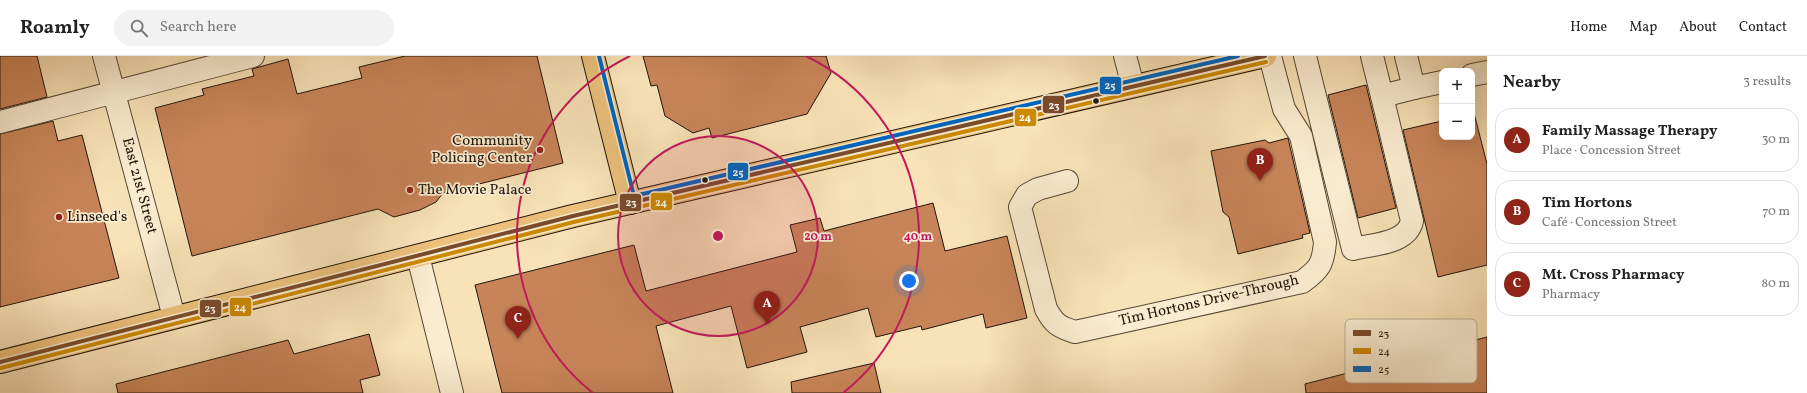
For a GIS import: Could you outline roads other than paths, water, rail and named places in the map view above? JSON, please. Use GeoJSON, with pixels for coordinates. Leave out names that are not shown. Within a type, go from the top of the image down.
{"type":"FeatureCollection","features":[{"type":"Feature","properties":{"kind":"main road"},"geometry":{"type":"LineString","coordinates":[[593,56],[630,202]]}},
{"type":"Feature","properties":{"kind":"main road"},"geometry":{"type":"LineString","coordinates":[[0,362],[630,202],[1265,56]]}},
{"type":"Feature","properties":{"kind":"street","name":"East 21st Street"},"geometry":{"type":"LineString","coordinates":[[104,56],[174,317]]}},
{"type":"Feature","properties":{"kind":"street"},"geometry":{"type":"LineString","coordinates":[[0,122],[253,56]]}},
{"type":"Feature","properties":{"kind":"street"},"geometry":{"type":"LineString","coordinates":[[1125,56],[1134,86]]}},
{"type":"Feature","properties":{"kind":"street","name":"Tim Hortons Drive-Through"},"geometry":{"type":"LineString","coordinates":[[1067,181],[1038,189],[1027,195],[1020,207],[1046,309],[1052,320],[1061,327],[1075,332],[1302,282],[1316,272],[1324,258],[1325,242],[1301,136],[1284,109],[1270,56]]}},
{"type":"Feature","properties":{"kind":"street"},"geometry":{"type":"LineString","coordinates":[[1305,56],[1353,248],[1397,239],[1406,234],[1412,221],[1372,56]]}},
{"type":"Feature","properties":{"kind":"street"},"geometry":{"type":"LineString","coordinates":[[1406,56],[1414,88]]}},
{"type":"Feature","properties":{"kind":"street"},"geometry":{"type":"LineString","coordinates":[[1475,74],[1487,72]]}},
{"type":"Feature","properties":{"kind":"street"},"geometry":{"type":"LineString","coordinates":[[1382,96],[1439,83]]}},
{"type":"Feature","properties":{"kind":"street"},"geometry":{"type":"LineString","coordinates":[[418,256],[452,393]]}},
{"type":"Feature","properties":{"kind":"place","name":"Community Policing Center"},"geometry":{"type":"Point","coordinates":[540,150]}},
{"type":"Feature","properties":{"kind":"place","name":"Tim Hortons"},"geometry":{"type":"Point","coordinates":[1260,181]}},
{"type":"Feature","properties":{"kind":"place","name":"The Movie Palace"},"geometry":{"type":"Point","coordinates":[410,190]}},
{"type":"Feature","properties":{"kind":"place","name":"Linseed's"},"geometry":{"type":"Point","coordinates":[59,217]}},
{"type":"Feature","properties":{"kind":"place","name":"Family Massage Therapy"},"geometry":{"type":"Point","coordinates":[767,324]}},
{"type":"Feature","properties":{"kind":"place","name":"Mt. Cross Pharmacy"},"geometry":{"type":"Point","coordinates":[518,339]}}]}
